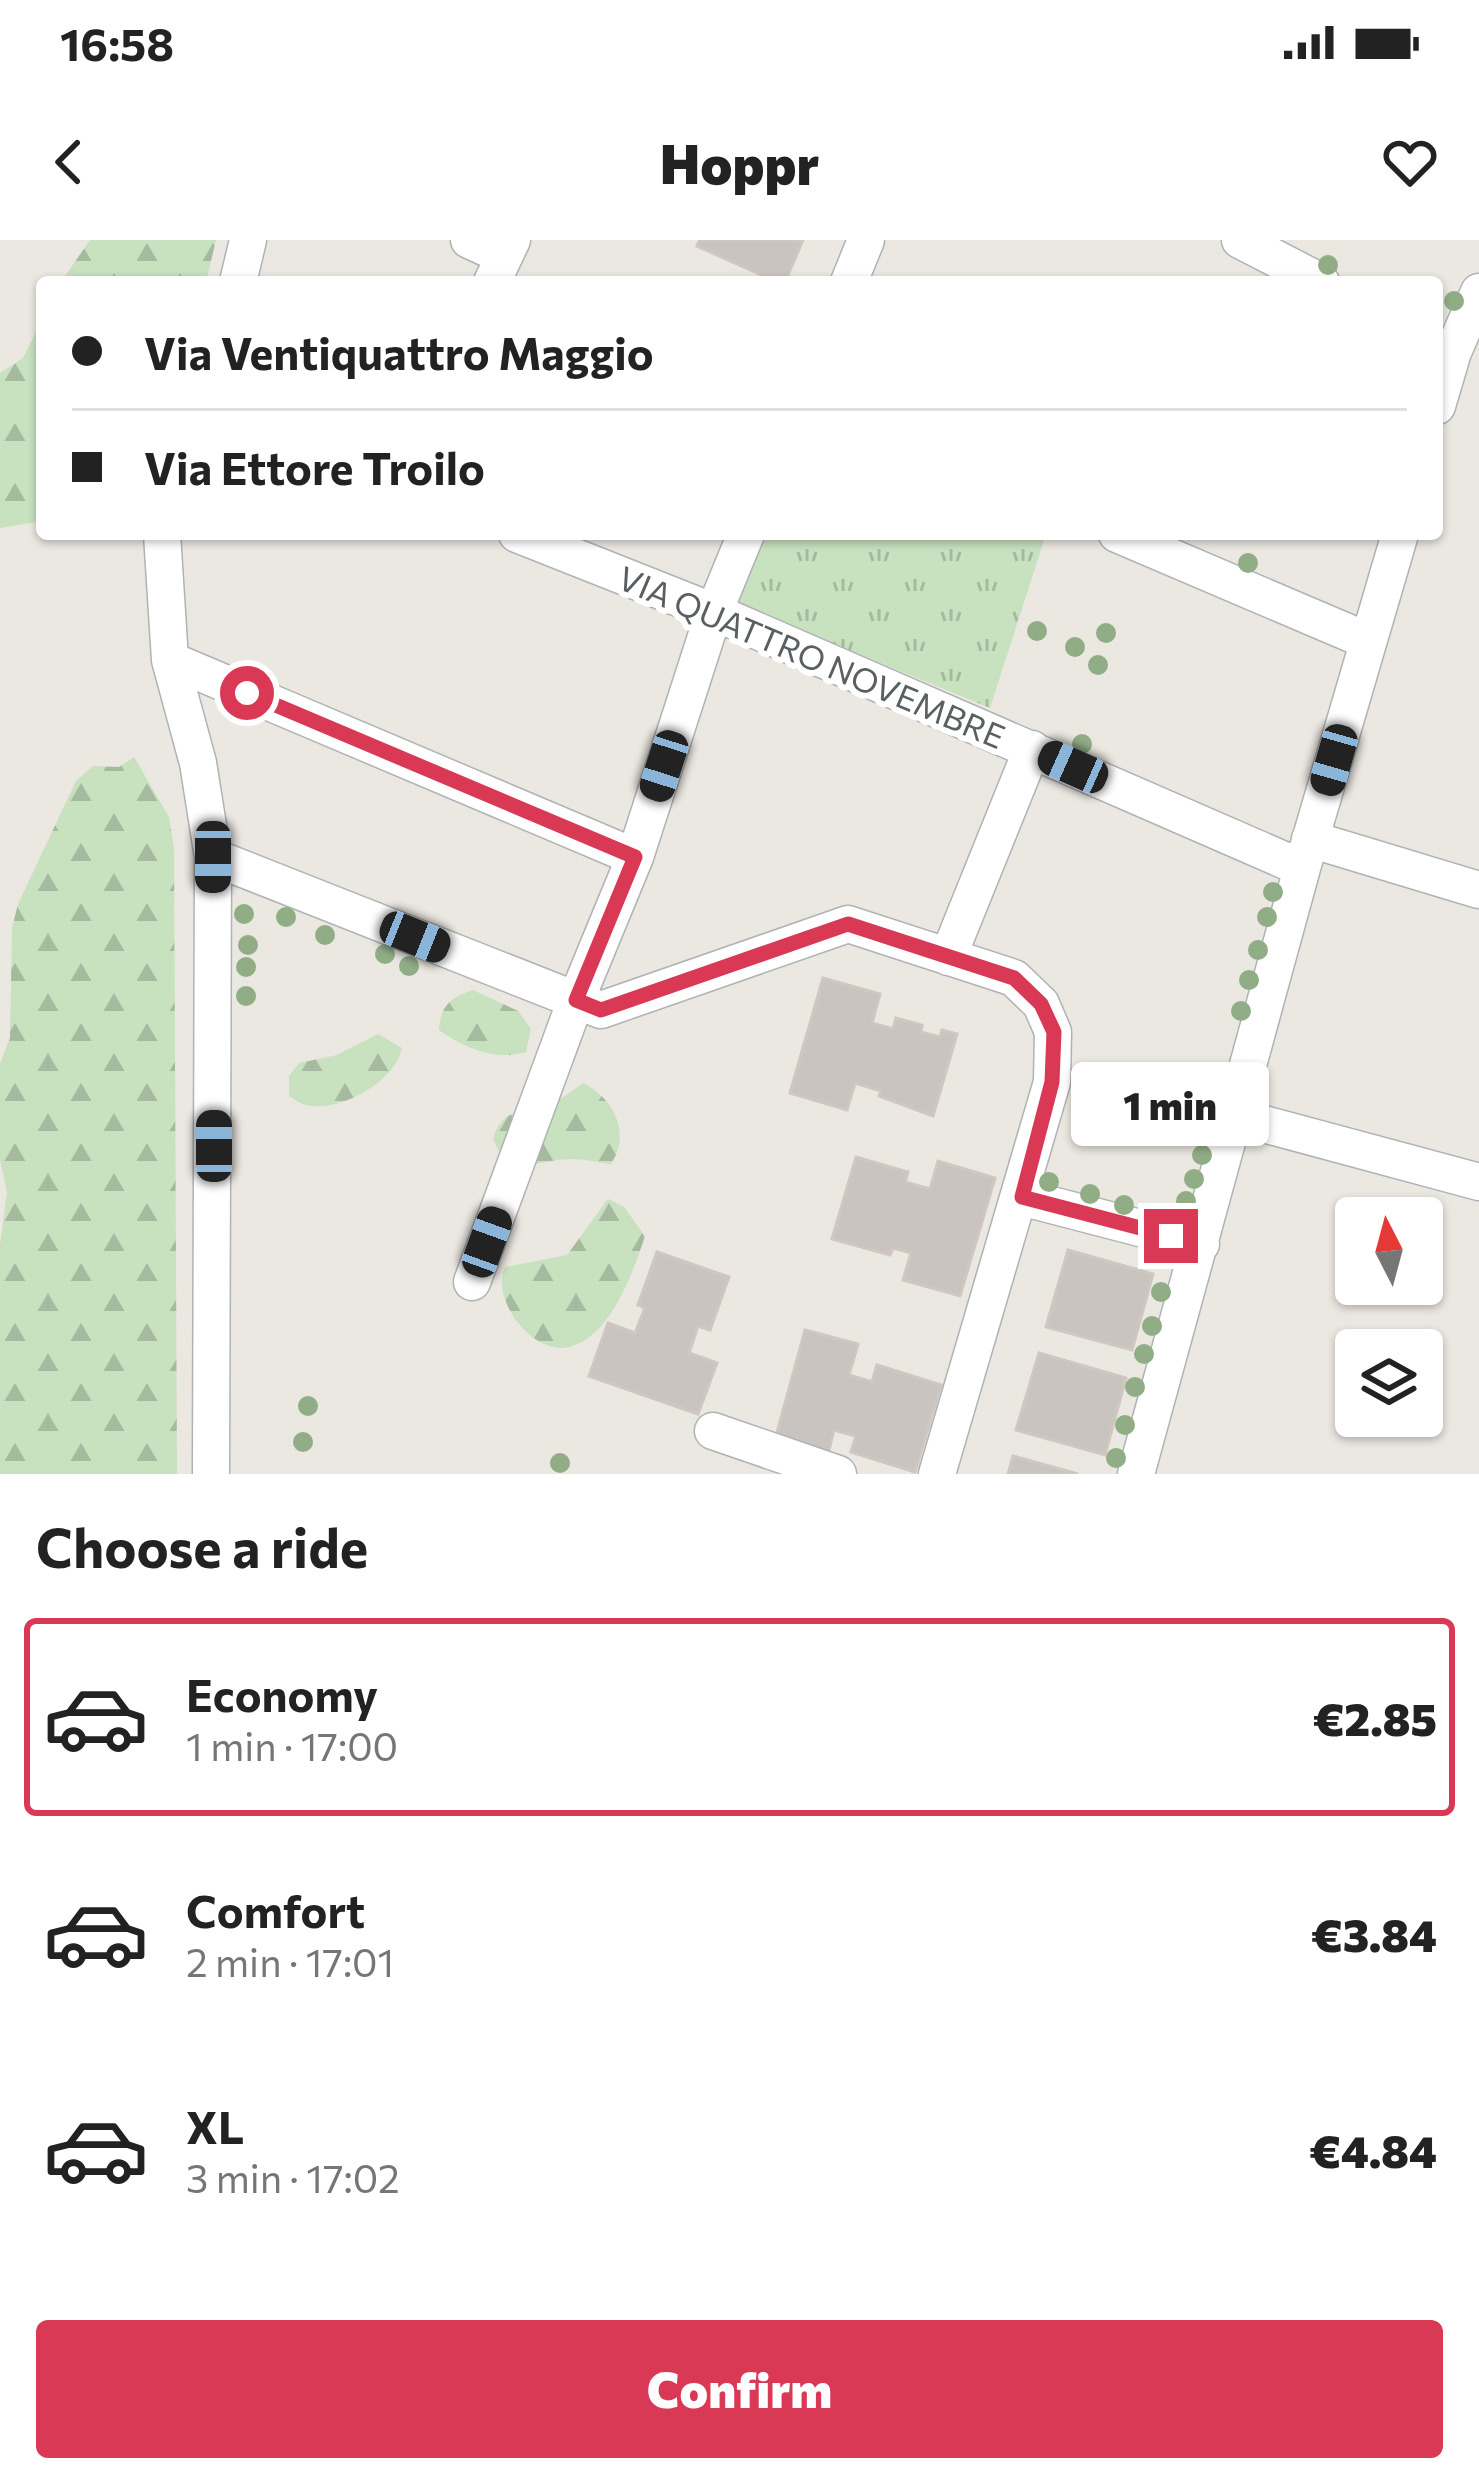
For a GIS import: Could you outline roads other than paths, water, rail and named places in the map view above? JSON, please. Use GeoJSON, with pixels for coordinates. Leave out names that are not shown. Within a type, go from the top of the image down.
{"type":"FeatureCollection","features":[{"type":"Feature","properties":{"kind":"street"},"geometry":{"type":"LineString","coordinates":[[239,276],[248,240]]}},
{"type":"Feature","properties":{"kind":"street"},"geometry":{"type":"LineString","coordinates":[[469,240],[503,259]]}},
{"type":"Feature","properties":{"kind":"street"},"geometry":{"type":"LineString","coordinates":[[851,276],[866,240]]}},
{"type":"Feature","properties":{"kind":"street"},"geometry":{"type":"LineString","coordinates":[[1240,240],[1309,276]]}},
{"type":"Feature","properties":{"kind":"street"},"geometry":{"type":"LineString","coordinates":[[1443,389],[1479,292]]}},
{"type":"Feature","properties":{"kind":"street"},"geometry":{"type":"LineString","coordinates":[[162,540],[170,660],[198,763],[213,857],[212,1474]]}},
{"type":"Feature","properties":{"kind":"street","name":"VIA QUATTRO NOVEMBRE"},"geometry":{"type":"LineString","coordinates":[[533,540],[1032,748],[1306,854],[1479,890]]}},
{"type":"Feature","properties":{"kind":"street"},"geometry":{"type":"LineString","coordinates":[[472,1282],[576,1000],[635,857],[714,612],[744,540]]}},
{"type":"Feature","properties":{"kind":"street"},"geometry":{"type":"LineString","coordinates":[[1131,540],[1369,641]]}},
{"type":"Feature","properties":{"kind":"street"},"geometry":{"type":"LineString","coordinates":[[1136,1474],[1306,854],[1398,540]]}},
{"type":"Feature","properties":{"kind":"street"},"geometry":{"type":"LineString","coordinates":[[170,660],[635,857]]}},
{"type":"Feature","properties":{"kind":"street"},"geometry":{"type":"LineString","coordinates":[[947,957],[1032,748]]}},
{"type":"Feature","properties":{"kind":"street"},"geometry":{"type":"LineString","coordinates":[[213,857],[601,1010],[848,924],[1014,978],[1041,1004],[1054,1032],[1052,1082],[937,1474]]}},
{"type":"Feature","properties":{"kind":"street"},"geometry":{"type":"LineString","coordinates":[[1234,1116],[1479,1182]]}},
{"type":"Feature","properties":{"kind":"street"},"geometry":{"type":"LineString","coordinates":[[1022,1197],[1201,1244]]}},
{"type":"Feature","properties":{"kind":"street"},"geometry":{"type":"LineString","coordinates":[[713,1431],[838,1474]]}}]}
